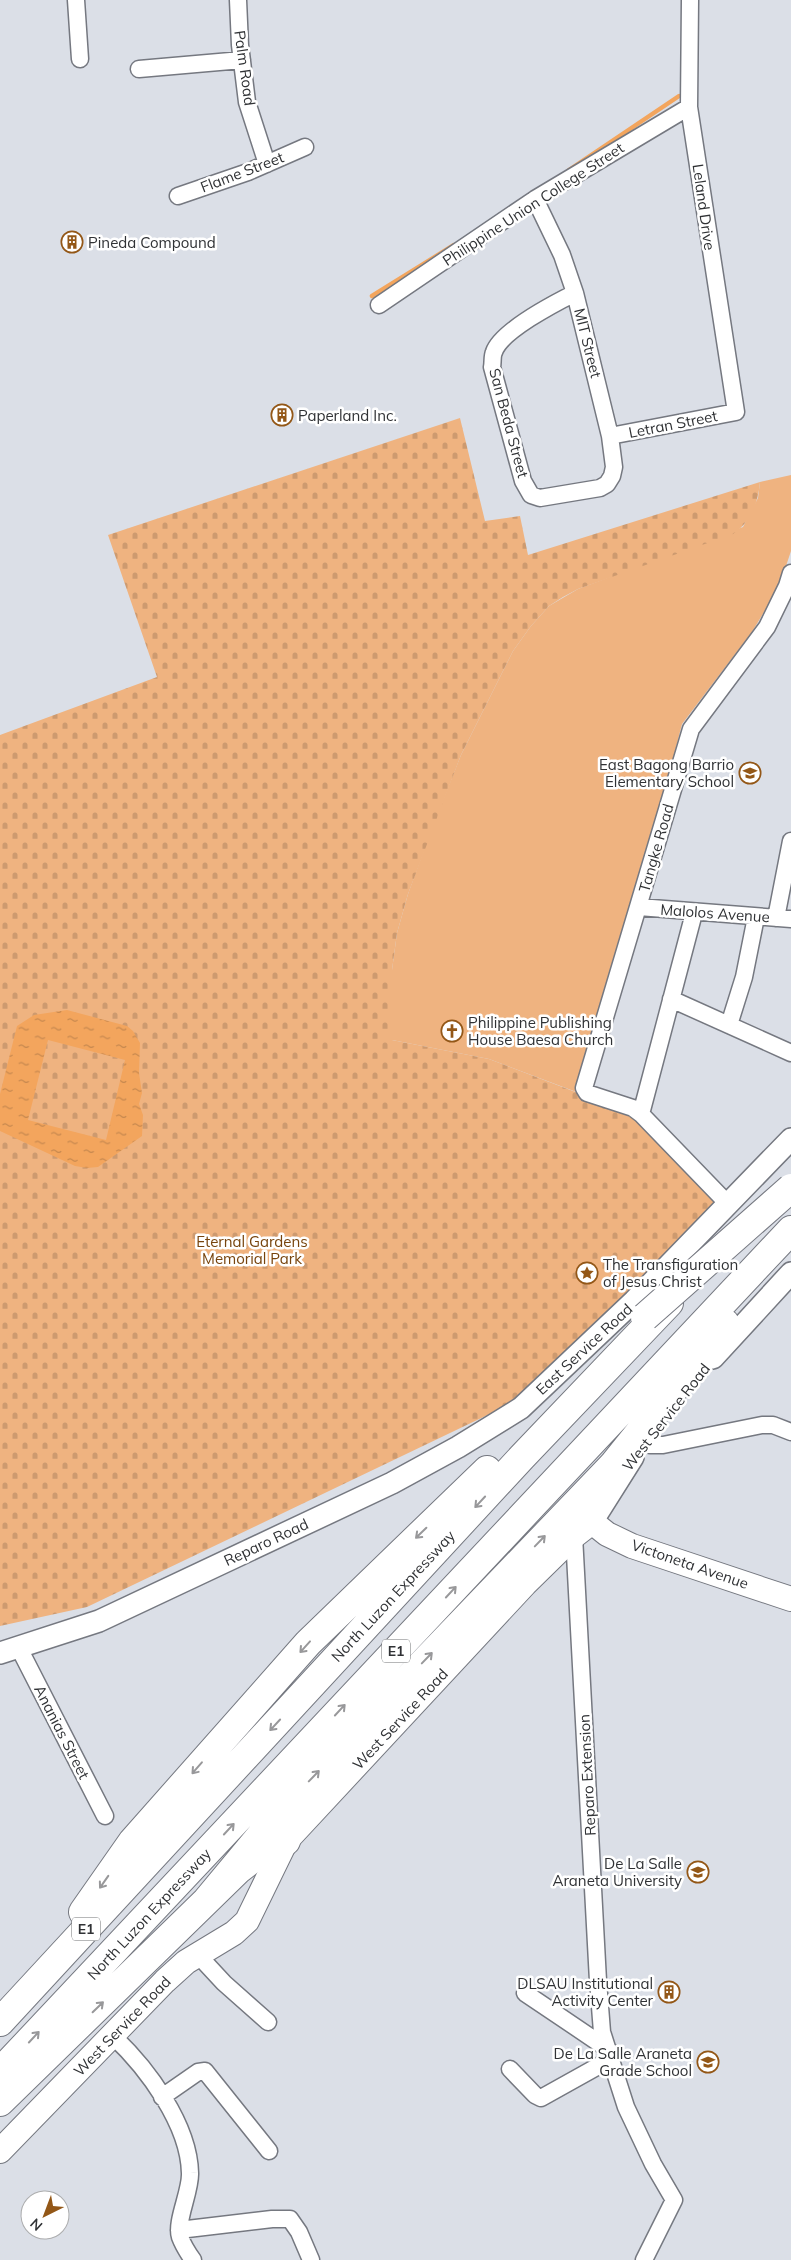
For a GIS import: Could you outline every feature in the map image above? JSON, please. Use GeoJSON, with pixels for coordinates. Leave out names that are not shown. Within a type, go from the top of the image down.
{"type":"FeatureCollection","features":[{"type":"Feature","properties":{"kind":"highway","name":"North Luzon Expressway"},"geometry":{"type":"LineString","coordinates":[[0,2022],[522,1457],[791,1175]]}},
{"type":"Feature","properties":{"kind":"highway"},"geometry":{"type":"LineString","coordinates":[[24,1997],[132,1842],[308,1643],[645,1317],[791,1188]]}},
{"type":"Feature","properties":{"kind":"highway","name":"North Luzon Expressway"},"geometry":{"type":"LineString","coordinates":[[0,2072],[791,1231]]}},
{"type":"Feature","properties":{"kind":"highway"},"geometry":{"type":"LineString","coordinates":[[207,1900],[281,1811],[613,1465],[696,1362],[791,1231]]}},
{"type":"Feature","properties":{"kind":"highway"},"geometry":{"type":"LineString","coordinates":[[0,2102],[238,1870],[261,1852],[286,1841]]}},
{"type":"Feature","properties":{"kind":"main road","name":"West Service Road"},"geometry":{"type":"LineString","coordinates":[[0,2151],[165,1981],[198,1955],[234,1933],[247,1920],[286,1841],[525,1584],[574,1536],[592,1522]]}},
{"type":"Feature","properties":{"kind":"main road","name":"Victoneta Avenue"},"geometry":{"type":"LineString","coordinates":[[592,1522],[607,1534],[632,1546],[791,1599]]}},
{"type":"Feature","properties":{"kind":"street"},"geometry":{"type":"LineString","coordinates":[[76,0],[80,59]]}},
{"type":"Feature","properties":{"kind":"street","name":"Palm Road"},"geometry":{"type":"LineString","coordinates":[[238,0],[247,102],[267,164]]}},
{"type":"Feature","properties":{"kind":"street","name":"Leland Drive"},"geometry":{"type":"LineString","coordinates":[[690,0],[690,107],[736,412]]}},
{"type":"Feature","properties":{"kind":"street"},"geometry":{"type":"LineString","coordinates":[[139,69],[242,60]]}},
{"type":"Feature","properties":{"kind":"street","name":"Philippine Union College Street"},"geometry":{"type":"LineString","coordinates":[[379,305],[535,199],[690,107]]}},
{"type":"Feature","properties":{"kind":"street","name":"Flame Street"},"geometry":{"type":"LineString","coordinates":[[178,196],[267,164],[305,147]]}},
{"type":"Feature","properties":{"kind":"street","name":"MIT Street"},"geometry":{"type":"LineString","coordinates":[[535,199],[562,255],[575,293],[610,436],[614,467],[612,476],[607,484],[600,488]]}},
{"type":"Feature","properties":{"kind":"street","name":"San Beda Street"},"geometry":{"type":"LineString","coordinates":[[575,293],[539,312],[501,340],[494,352],[492,367],[523,481],[531,495],[540,498],[600,488]]}},
{"type":"Feature","properties":{"kind":"street","name":"Letran Street"},"geometry":{"type":"LineString","coordinates":[[610,436],[736,412]]}},
{"type":"Feature","properties":{"kind":"street","name":"Tangke Road"},"geometry":{"type":"LineString","coordinates":[[641,1114],[633,1108],[587,1094],[584,1088],[691,728],[767,627],[787,586],[791,573]]}},
{"type":"Feature","properties":{"kind":"street"},"geometry":{"type":"LineString","coordinates":[[784,918],[791,841]]}},
{"type":"Feature","properties":{"kind":"street","name":"Malolos Avenue"},"geometry":{"type":"LineString","coordinates":[[639,907],[694,913],[784,918]]}},
{"type":"Feature","properties":{"kind":"street"},"geometry":{"type":"LineString","coordinates":[[694,913],[641,1114],[728,1204]]}},
{"type":"Feature","properties":{"kind":"street"},"geometry":{"type":"LineString","coordinates":[[729,1024],[744,977],[756,917]]}},
{"type":"Feature","properties":{"kind":"street"},"geometry":{"type":"LineString","coordinates":[[671,999],[791,1053]]}},
{"type":"Feature","properties":{"kind":"street","name":"East Service Road"},"geometry":{"type":"LineString","coordinates":[[521,1408],[634,1302],[791,1139]]}},
{"type":"Feature","properties":{"kind":"street","name":"West Service Road"},"geometry":{"type":"LineString","coordinates":[[592,1522],[621,1473],[644,1442],[697,1376],[790,1275]]}},
{"type":"Feature","properties":{"kind":"street","name":"Reparo Road"},"geometry":{"type":"LineString","coordinates":[[10,1650],[99,1621],[392,1483],[458,1447],[521,1408]]}},
{"type":"Feature","properties":{"kind":"street"},"geometry":{"type":"LineString","coordinates":[[644,1442],[650,1445],[664,1445],[773,1424],[791,1432]]}},
{"type":"Feature","properties":{"kind":"street","name":"Reparo Extension"},"geometry":{"type":"LineString","coordinates":[[574,1536],[602,2032],[626,2107],[653,2164],[674,2200],[644,2260]]}},
{"type":"Feature","properties":{"kind":"street","name":"Ananias Street"},"geometry":{"type":"LineString","coordinates":[[10,1650],[104,1816]]}},
{"type":"Feature","properties":{"kind":"street"},"geometry":{"type":"LineString","coordinates":[[198,1955],[224,1983],[268,2022]]}},
{"type":"Feature","properties":{"kind":"street"},"geometry":{"type":"LineString","coordinates":[[510,2069],[535,2095],[541,2098],[609,2054],[525,1993]]}},
{"type":"Feature","properties":{"kind":"street"},"geometry":{"type":"LineString","coordinates":[[113,2036],[144,2069],[179,2129],[190,2172],[190,2185],[179,2236],[193,2260]]}},
{"type":"Feature","properties":{"kind":"street"},"geometry":{"type":"LineString","coordinates":[[162,2097],[198,2072],[205,2071],[269,2151]]}},
{"type":"Feature","properties":{"kind":"street"},"geometry":{"type":"LineString","coordinates":[[179,2230],[272,2219],[290,2219],[299,2232],[311,2260]]}},
{"type":"Feature","properties":{"kind":"green space","name":"Eternal Gardens Memorial Park"},"geometry":{"type":"Polygon","coordinates":[[[460,418],[485,521],[520,516],[528,555],[760,482],[755,505],[749,518],[733,534],[578,589],[549,606],[531,626],[513,651],[461,755],[408,894],[397,933],[392,970],[392,1040],[489,1059],[628,1112],[717,1202],[521,1399],[87,1607],[0,1626],[0,735],[157,677],[108,535],[460,418]]]}},
{"type":"Feature","properties":{"kind":"green space"},"geometry":{"type":"Polygon","coordinates":[[[791,475],[791,551],[779,587],[752,632],[682,724],[635,907],[579,1093],[489,1059],[392,1040],[392,970],[397,933],[408,894],[461,755],[513,651],[531,626],[549,606],[578,589],[743,527],[758,498],[760,482],[791,475]]]}},
{"type":"Feature","properties":{"kind":"water"},"geometry":{"type":"Polygon","coordinates":[[[67,1010],[127,1026],[133,1031],[140,1043],[139,1073],[142,1093],[139,1104],[143,1115],[142,1136],[98,1167],[75,1166],[0,1131],[0,1094],[17,1026],[34,1015],[67,1010]],[[48,1040],[28,1120],[106,1140],[125,1060],[48,1040]]]}},
{"type":"Feature","properties":{"kind":"waterway"},"geometry":{"type":"LineString","coordinates":[[569,170],[679,96]]}},
{"type":"Feature","properties":{"kind":"waterway"},"geometry":{"type":"LineString","coordinates":[[372,296],[454,245]]}},
{"type":"Feature","properties":{"kind":"place","name":"Pineda Compound"},"geometry":{"type":"Point","coordinates":[72,242]}},
{"type":"Feature","properties":{"kind":"place","name":"Paperland Inc."},"geometry":{"type":"Point","coordinates":[282,415]}},
{"type":"Feature","properties":{"kind":"place","name":"East Bagong Barrio Elementary School"},"geometry":{"type":"Point","coordinates":[750,773]}},
{"type":"Feature","properties":{"kind":"place","name":"Philippine Publishing House Baesa Church"},"geometry":{"type":"Point","coordinates":[452,1031]}},
{"type":"Feature","properties":{"kind":"place","name":"The Transfiguration of Jesus Christ"},"geometry":{"type":"Point","coordinates":[587,1273]}},
{"type":"Feature","properties":{"kind":"place","name":"De La Salle Araneta University"},"geometry":{"type":"Point","coordinates":[698,1872]}},
{"type":"Feature","properties":{"kind":"place","name":"DLSAU Institutional Activity Center"},"geometry":{"type":"Point","coordinates":[669,1992]}},
{"type":"Feature","properties":{"kind":"place","name":"De La Salle Araneta Grade School"},"geometry":{"type":"Point","coordinates":[708,2062]}}]}
